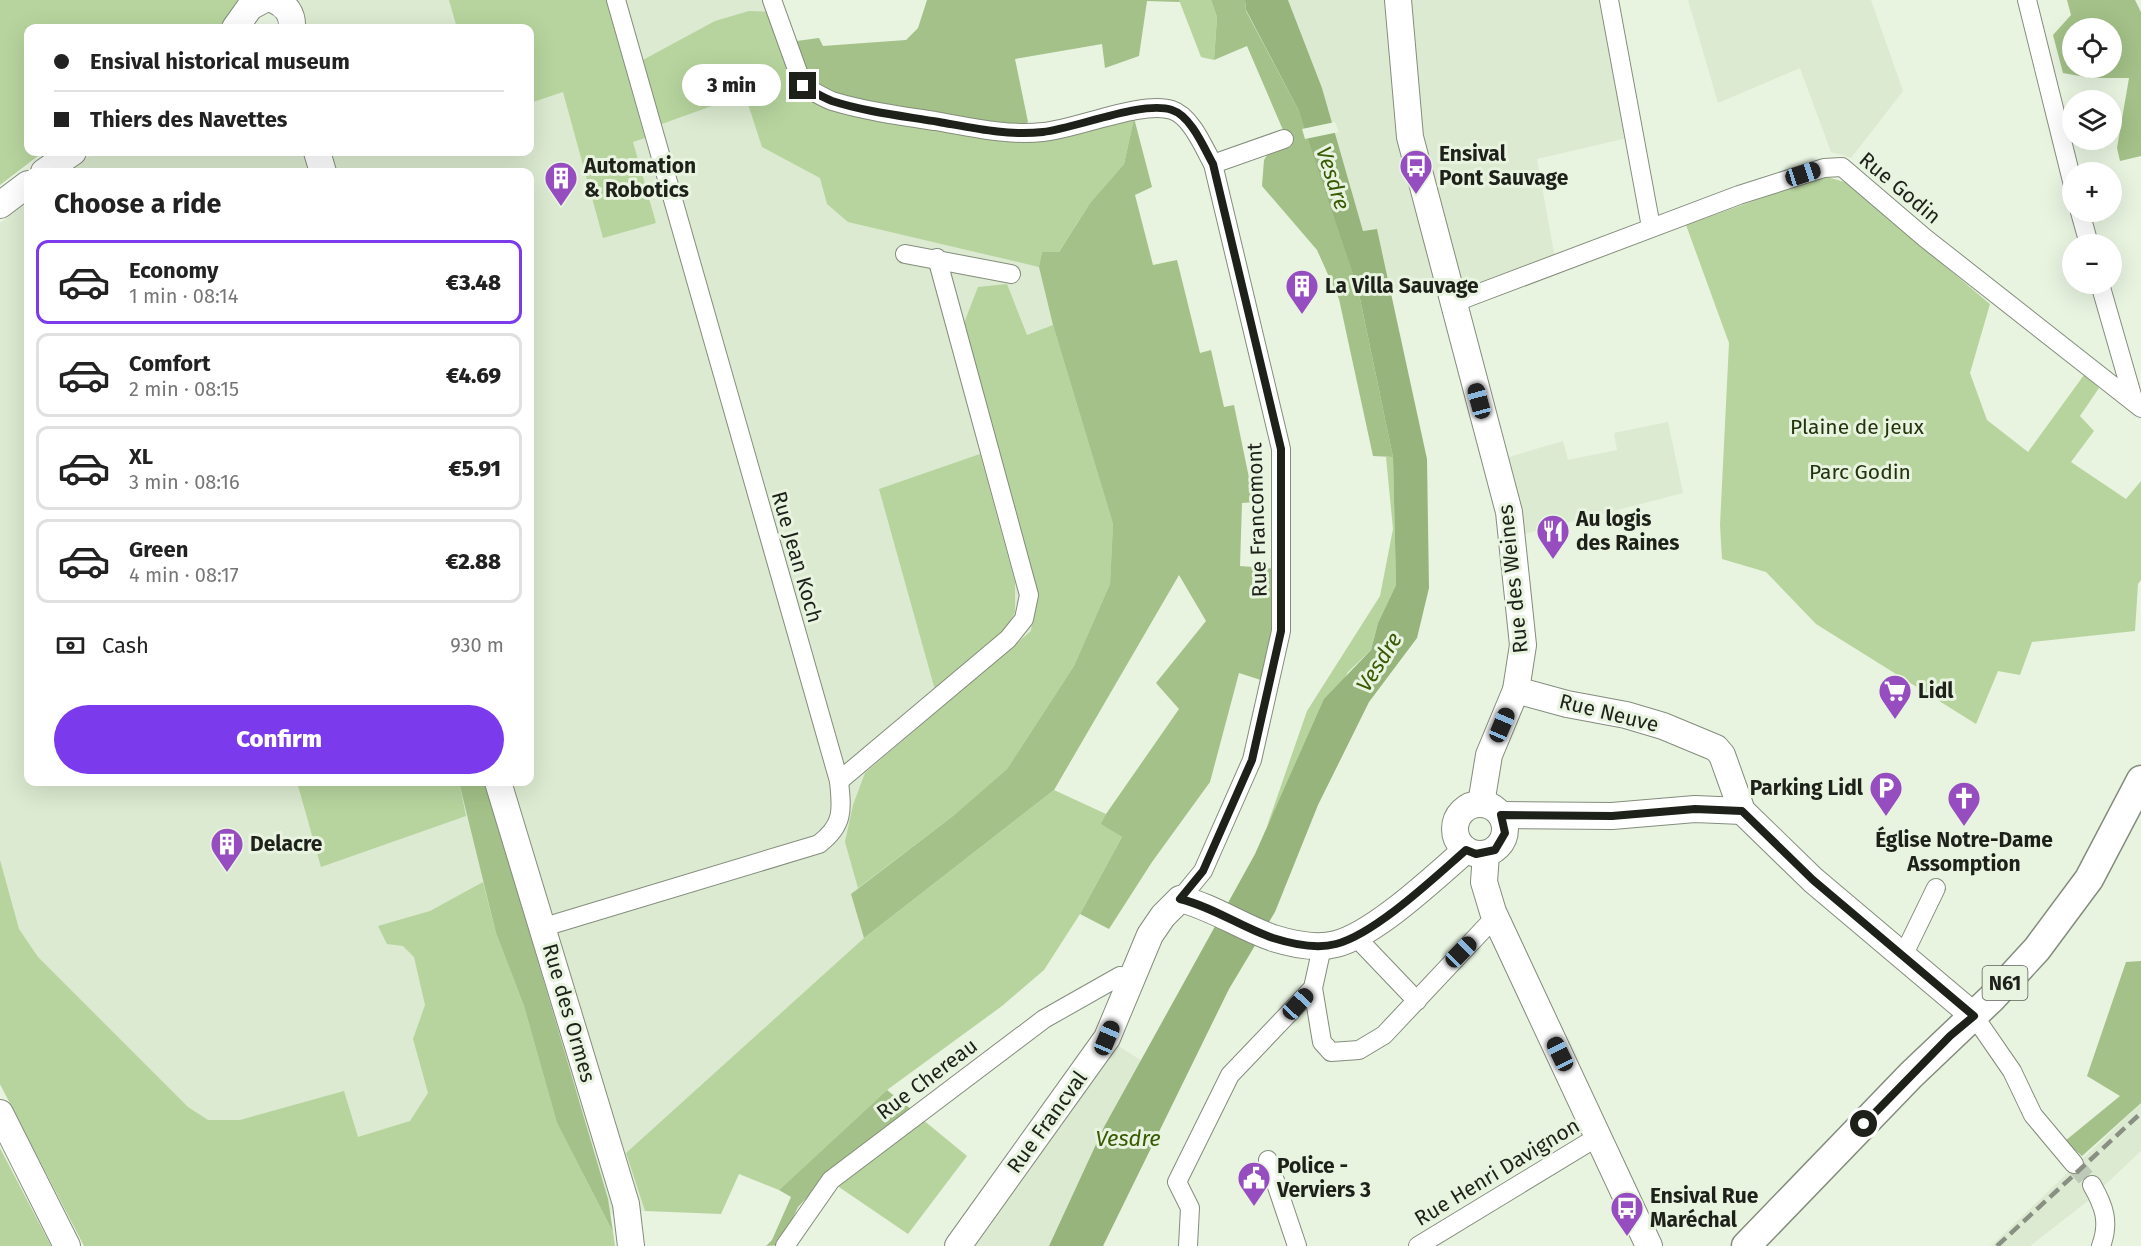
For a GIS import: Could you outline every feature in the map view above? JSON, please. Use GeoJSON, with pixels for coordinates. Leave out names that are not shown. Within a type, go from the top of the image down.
{"type":"FeatureCollection","features":[{"type":"Feature","properties":{"kind":"main road","name":"N61"},"geometry":{"type":"LineString","coordinates":[[1746,1246],[1911,1075],[1974,1016],[2037,949],[2089,879],[2141,780]]}},
{"type":"Feature","properties":{"kind":"street","name":"Rue Jean Koch"},"geometry":{"type":"LineString","coordinates":[[544,927],[819,844],[833,834],[838,824],[841,802],[839,781],[616,0]]}},
{"type":"Feature","properties":{"kind":"street","name":"Rue Francomont"},"geometry":{"type":"LineString","coordinates":[[772,0],[803,86],[830,100],[897,115],[1014,133],[1042,132],[1090,123],[1128,112],[1170,109],[1179,112],[1213,164],[1281,449],[1281,631],[1252,760],[1189,901]]}},
{"type":"Feature","properties":{"kind":"street","name":"Rue des Weines"},"geometry":{"type":"LineString","coordinates":[[1398,0],[1402,56],[1415,161],[1509,512],[1523,645],[1516,690],[1489,755],[1491,809]]}},
{"type":"Feature","properties":{"kind":"street"},"geometry":{"type":"LineString","coordinates":[[1609,0],[1651,227]]}},
{"type":"Feature","properties":{"kind":"street"},"geometry":{"type":"LineString","coordinates":[[2027,0],[2067,162]]}},
{"type":"Feature","properties":{"kind":"street"},"geometry":{"type":"LineString","coordinates":[[1213,164],[1284,139]]}},
{"type":"Feature","properties":{"kind":"street"},"geometry":{"type":"LineString","coordinates":[[50,168],[67,156]]}},
{"type":"Feature","properties":{"kind":"street","name":"Rue Godin"},"geometry":{"type":"LineString","coordinates":[[1453,303],[1651,227],[1824,168],[1842,167],[1925,238],[2138,405]]}},
{"type":"Feature","properties":{"kind":"street"},"geometry":{"type":"LineString","coordinates":[[0,205],[24,187]]}},
{"type":"Feature","properties":{"kind":"street"},"geometry":{"type":"LineString","coordinates":[[905,254],[937,258],[1011,274]]}},
{"type":"Feature","properties":{"kind":"street"},"geometry":{"type":"LineString","coordinates":[[839,781],[1008,639],[1024,619],[1029,595],[937,258]]}},
{"type":"Feature","properties":{"kind":"street"},"geometry":{"type":"LineString","coordinates":[[2103,294],[2138,405]]}},
{"type":"Feature","properties":{"kind":"street","name":"Rue Neuve"},"geometry":{"type":"LineString","coordinates":[[1516,690],[1567,704],[1626,715],[1701,740],[1716,748],[1722,755],[1742,811]]}},
{"type":"Feature","properties":{"kind":"street","name":"Rue des Ormes"},"geometry":{"type":"LineString","coordinates":[[499,786],[544,927],[626,1204],[631,1246]]}},
{"type":"Feature","properties":{"kind":"street"},"geometry":{"type":"LineString","coordinates":[[1649,1246],[1599,1136],[1510,952],[1495,917],[1476,852],[1456,837],[1456,822],[1466,809],[1612,816],[1695,809],[1742,811],[1813,880],[1974,1016],[2012,1071],[2033,1115],[2074,1164]]}},
{"type":"Feature","properties":{"kind":"street"},"geometry":{"type":"LineString","coordinates":[[1189,901],[1273,938],[1322,946],[1338,944],[1384,918],[1476,852],[1495,850],[1505,833],[1491,809]]}},
{"type":"Feature","properties":{"kind":"street"},"geometry":{"type":"LineString","coordinates":[[1903,956],[1936,888]]}},
{"type":"Feature","properties":{"kind":"street","name":"Rue Francval"},"geometry":{"type":"LineString","coordinates":[[958,1246],[1107,1038],[1150,935],[1163,916],[1189,901]]}},
{"type":"Feature","properties":{"kind":"street"},"geometry":{"type":"LineString","coordinates":[[1322,946],[1312,988],[1322,1042],[1331,1052],[1359,1050],[1384,1035],[1495,917]]}},
{"type":"Feature","properties":{"kind":"street"},"geometry":{"type":"LineString","coordinates":[[1354,935],[1417,1000]]}},
{"type":"Feature","properties":{"kind":"street","name":"Rue Chereau"},"geometry":{"type":"LineString","coordinates":[[785,1246],[831,1180],[1044,1019],[1120,976]]}},
{"type":"Feature","properties":{"kind":"street"},"geometry":{"type":"LineString","coordinates":[[1188,1245],[1190,1208],[1177,1182],[1230,1075],[1312,988]]}},
{"type":"Feature","properties":{"kind":"street"},"geometry":{"type":"LineString","coordinates":[[0,1113],[67,1246]]}},
{"type":"Feature","properties":{"kind":"street","name":"Rue Henri Davignon"},"geometry":{"type":"LineString","coordinates":[[1418,1246],[1599,1136]]}},
{"type":"Feature","properties":{"kind":"street"},"geometry":{"type":"LineString","coordinates":[[1268,1160],[1297,1246]]}},
{"type":"Feature","properties":{"kind":"street"},"geometry":{"type":"LineString","coordinates":[[2092,1185],[2105,1209],[2106,1233],[2101,1246]]}},
{"type":"Feature","properties":{"kind":"shaded area"},"geometry":{"type":"Polygon","coordinates":[[[297,0],[766,0],[795,83],[1074,228],[1179,575],[1054,790],[864,938],[626,1153],[645,1211],[610,1214],[615,1246],[84,1246],[0,1085],[0,223],[24,205],[24,786],[534,786],[534,168],[73,168],[89,156],[534,156],[534,24],[300,24],[297,0]]]}},
{"type":"Feature","properties":{"kind":"shaded area"},"geometry":{"type":"Polygon","coordinates":[[[927,0],[1179,0],[1180,2],[1147,1],[1139,56],[1105,68],[1102,44],[1015,59],[1028,122],[1011,132],[873,108],[806,84],[789,42],[819,38],[823,46],[906,40],[918,28],[927,0]]]}},
{"type":"Feature","properties":{"kind":"shaded area"},"geometry":{"type":"Polygon","coordinates":[[[1211,0],[1245,0],[1246,11],[1298,109],[1358,289],[1393,457],[1373,456],[1339,299],[1317,250],[1262,186],[1264,160],[1283,130],[1247,46],[1214,60],[1217,17],[1211,0]]]}},
{"type":"Feature","properties":{"kind":"shaded area"},"geometry":{"type":"Polygon","coordinates":[[[1288,0],[1394,0],[1436,280],[1391,291],[1377,229],[1363,231],[1322,88],[1288,0]]]}},
{"type":"Feature","properties":{"kind":"shaded area"},"geometry":{"type":"Polygon","coordinates":[[[1405,0],[1601,0],[1627,138],[1537,159],[1555,258],[1457,294],[1419,143],[1405,0]]]}},
{"type":"Feature","properties":{"kind":"shaded area"},"geometry":{"type":"Polygon","coordinates":[[[1688,0],[1871,0],[1903,91],[1851,158],[1831,152],[1800,68],[1718,103],[1688,0]]]}},
{"type":"Feature","properties":{"kind":"shaded area"},"geometry":{"type":"Polygon","coordinates":[[[2067,0],[2135,0],[2141,12],[2141,156],[2120,161],[2117,150],[2122,150],[2122,119],[2129,78],[2122,78],[2122,18],[2068,18],[2071,15],[2067,0]]]}},
{"type":"Feature","properties":{"kind":"shaded area"},"geometry":{"type":"Polygon","coordinates":[[[2062,25],[2062,69],[2053,35],[2062,25]]]}},
{"type":"Feature","properties":{"kind":"shaded area"},"geometry":{"type":"Polygon","coordinates":[[[1134,118],[1152,187],[1135,195],[1153,265],[1177,260],[1200,353],[1211,350],[1224,407],[1234,405],[1254,502],[1242,503],[1240,566],[1280,569],[1267,682],[1239,673],[1210,782],[1152,862],[1109,929],[1080,914],[1122,837],[1101,824],[1179,709],[1156,683],[1206,621],[1179,575],[1054,790],[864,938],[851,894],[953,816],[1007,769],[1074,666],[1110,584],[1113,524],[1053,325],[1039,267],[1042,252],[1059,252],[1090,203],[1124,164],[1134,118]]]}},
{"type":"Feature","properties":{"kind":"shaded area"},"geometry":{"type":"Polygon","coordinates":[[[1668,422],[1683,493],[1524,534],[1509,457],[1563,441],[1568,460],[1617,450],[1614,433],[1668,422]]]}},
{"type":"Feature","properties":{"kind":"shaded area"},"geometry":{"type":"Polygon","coordinates":[[[460,786],[486,786],[608,1199],[613,1232],[557,1123],[524,1006],[496,933],[460,786]]]}},
{"type":"Feature","properties":{"kind":"shaded area"},"geometry":{"type":"Polygon","coordinates":[[[2141,961],[2141,1103],[2082,1156],[2065,1141],[2120,1096],[2087,1076],[2126,962],[2141,961]]]}},
{"type":"Feature","properties":{"kind":"shaded area"},"geometry":{"type":"Polygon","coordinates":[[[1109,1040],[1142,1061],[1104,1127],[1049,1246],[963,1246],[1109,1040]]]}},
{"type":"Feature","properties":{"kind":"shaded area"},"geometry":{"type":"Polygon","coordinates":[[[887,1090],[912,1110],[839,1163],[798,1207],[780,1245],[766,1246],[772,1240],[791,1197],[779,1190],[887,1090]]]}},
{"type":"Feature","properties":{"kind":"shaded area"},"geometry":{"type":"Polygon","coordinates":[[[2141,1103],[2141,1151],[2089,1200],[2030,1246],[1991,1246],[2141,1103]]]}},
{"type":"Feature","properties":{"kind":"green space"},"geometry":{"type":"Polygon","coordinates":[[[0,0],[238,0],[221,24],[24,24],[24,156],[38,156],[0,185],[0,0]]]}},
{"type":"Feature","properties":{"kind":"green space"},"geometry":{"type":"Polygon","coordinates":[[[449,0],[607,0],[645,138],[633,142],[656,223],[603,238],[563,92],[534,102],[534,24],[456,24],[449,0]]]}},
{"type":"Feature","properties":{"kind":"green space"},"geometry":{"type":"Polygon","coordinates":[[[1179,0],[1211,0],[1217,17],[1214,60],[1201,57],[1179,0]]]}},
{"type":"Feature","properties":{"kind":"green space"},"geometry":{"type":"Polygon","coordinates":[[[749,11],[774,12],[795,83],[1015,139],[1035,142],[1134,118],[1124,164],[1090,203],[1058,253],[1042,252],[1039,267],[848,222],[827,204],[820,178],[762,147],[747,101],[723,102],[659,125],[641,61],[715,21],[749,11]]]}},
{"type":"Feature","properties":{"kind":"green space","name":"Parc Godin"},"geometry":{"type":"Polygon","coordinates":[[[1823,176],[1845,182],[1990,304],[1970,373],[1987,420],[2028,452],[2084,375],[2099,388],[2080,416],[2094,431],[2071,462],[2126,499],[2141,481],[2141,580],[2138,584],[2135,631],[2032,642],[2020,675],[1998,671],[1976,724],[1816,624],[1766,572],[1722,559],[1720,525],[1729,343],[1686,225],[1823,176]]]}},
{"type":"Feature","properties":{"kind":"green space"},"geometry":{"type":"Polygon","coordinates":[[[1007,284],[1027,335],[1053,325],[1113,524],[1110,584],[1074,666],[1007,769],[953,816],[858,888],[845,842],[853,805],[865,773],[1031,631],[1036,590],[964,323],[978,287],[1007,284]]]}},
{"type":"Feature","properties":{"kind":"green space"},"geometry":{"type":"Polygon","coordinates":[[[980,454],[1015,582],[1015,612],[1003,634],[935,690],[879,489],[980,454]]]}},
{"type":"Feature","properties":{"kind":"green space"},"geometry":{"type":"Polygon","coordinates":[[[1386,457],[1393,457],[1396,585],[1378,623],[1371,650],[1348,672],[1267,826],[1307,711],[1380,596],[1393,529],[1386,457]]]}},
{"type":"Feature","properties":{"kind":"green space"},"geometry":{"type":"Polygon","coordinates":[[[298,786],[460,786],[466,816],[321,867],[298,786]]]}},
{"type":"Feature","properties":{"kind":"green space"},"geometry":{"type":"Polygon","coordinates":[[[1054,790],[1106,814],[1102,824],[1122,837],[1080,914],[1044,970],[1002,1006],[887,1090],[779,1190],[739,1174],[721,1214],[645,1211],[626,1153],[864,938],[1054,790]]]}},
{"type":"Feature","properties":{"kind":"green space"},"geometry":{"type":"Polygon","coordinates":[[[0,860],[19,929],[38,957],[188,1107],[208,1120],[240,1120],[344,1091],[358,1137],[410,1121],[428,1093],[413,1039],[425,1005],[414,957],[403,946],[387,944],[378,926],[430,911],[483,882],[496,933],[524,1006],[557,1123],[613,1232],[615,1246],[84,1246],[0,1084],[0,860]]]}},
{"type":"Feature","properties":{"kind":"green space"},"geometry":{"type":"Polygon","coordinates":[[[922,1119],[967,1156],[908,1234],[836,1185],[922,1119]]]}},
{"type":"Feature","properties":{"kind":"green space"},"geometry":{"type":"Polygon","coordinates":[[[0,1148],[51,1246],[0,1246],[0,1148]]]}},
{"type":"Feature","properties":{"kind":"water","name":"Vesdre"},"geometry":{"type":"Polygon","coordinates":[[[1245,0],[1288,0],[1322,88],[1363,231],[1377,229],[1427,459],[1429,588],[1417,638],[1369,702],[1318,805],[1275,912],[1229,989],[1103,1246],[1049,1246],[1104,1127],[1255,854],[1324,699],[1371,650],[1378,623],[1396,585],[1393,457],[1358,289],[1298,109],[1246,10],[1245,0]]]}},
{"type":"Feature","properties":{"kind":"pier"},"geometry":{"type":"Polygon","coordinates":[[[1335,122],[1339,132],[1305,139],[1302,129],[1335,122]]]}},
{"type":"Feature","properties":{"kind":"tunnel"},"geometry":{"type":"LineString","coordinates":[[2074,1164],[2092,1185]]}},
{"type":"Feature","properties":{"kind":"railway"},"geometry":{"type":"LineString","coordinates":[[1997,1246],[2141,1113]]}},
{"type":"Feature","properties":{"kind":"place","name":"Ensival Pont Sauvage"},"geometry":{"type":"Point","coordinates":[1416,195]}},
{"type":"Feature","properties":{"kind":"place","name":"Automation & Robotics"},"geometry":{"type":"Point","coordinates":[561,207]}},
{"type":"Feature","properties":{"kind":"place","name":"La Villa Sauvage"},"geometry":{"type":"Point","coordinates":[1302,315]}},
{"type":"Feature","properties":{"kind":"place","name":"Au logis des Raines"},"geometry":{"type":"Point","coordinates":[1553,560]}},
{"type":"Feature","properties":{"kind":"place","name":"Lidl"},"geometry":{"type":"Point","coordinates":[1895,720]}},
{"type":"Feature","properties":{"kind":"place","name":"Parking Lidl"},"geometry":{"type":"Point","coordinates":[1886,817]}},
{"type":"Feature","properties":{"kind":"place","name":"Église Notre-Dame Assomption"},"geometry":{"type":"Point","coordinates":[1964,827]}},
{"type":"Feature","properties":{"kind":"place","name":"Delacre"},"geometry":{"type":"Point","coordinates":[227,873]}},
{"type":"Feature","properties":{"kind":"place","name":"Police - Verviers 3"},"geometry":{"type":"Point","coordinates":[1254,1207]}},
{"type":"Feature","properties":{"kind":"place","name":"Ensival Rue Maréchal"},"geometry":{"type":"Point","coordinates":[1627,1237]}},
{"type":"Feature","properties":{"kind":"route"},"geometry":{"type":"LineString","coordinates":[[803,86],[830,100],[897,115],[997,132],[1042,132],[1090,123],[1128,112],[1170,109],[1179,112],[1213,164],[1281,449],[1283,551],[1281,631],[1252,760],[1203,871],[1180,899],[1198,903],[1273,938],[1322,946],[1338,944],[1384,918],[1466,850],[1476,854],[1486,854],[1495,850],[1502,842],[1505,833],[1505,824],[1501,815],[1612,816],[1695,809],[1742,811],[1813,880],[1974,1016],[1950,1036],[1864,1124]]}},
{"type":"Feature","properties":{"kind":"park label","name":"Plaine de jeux"},"geometry":{"type":"Point","coordinates":[1857,427]}}]}
